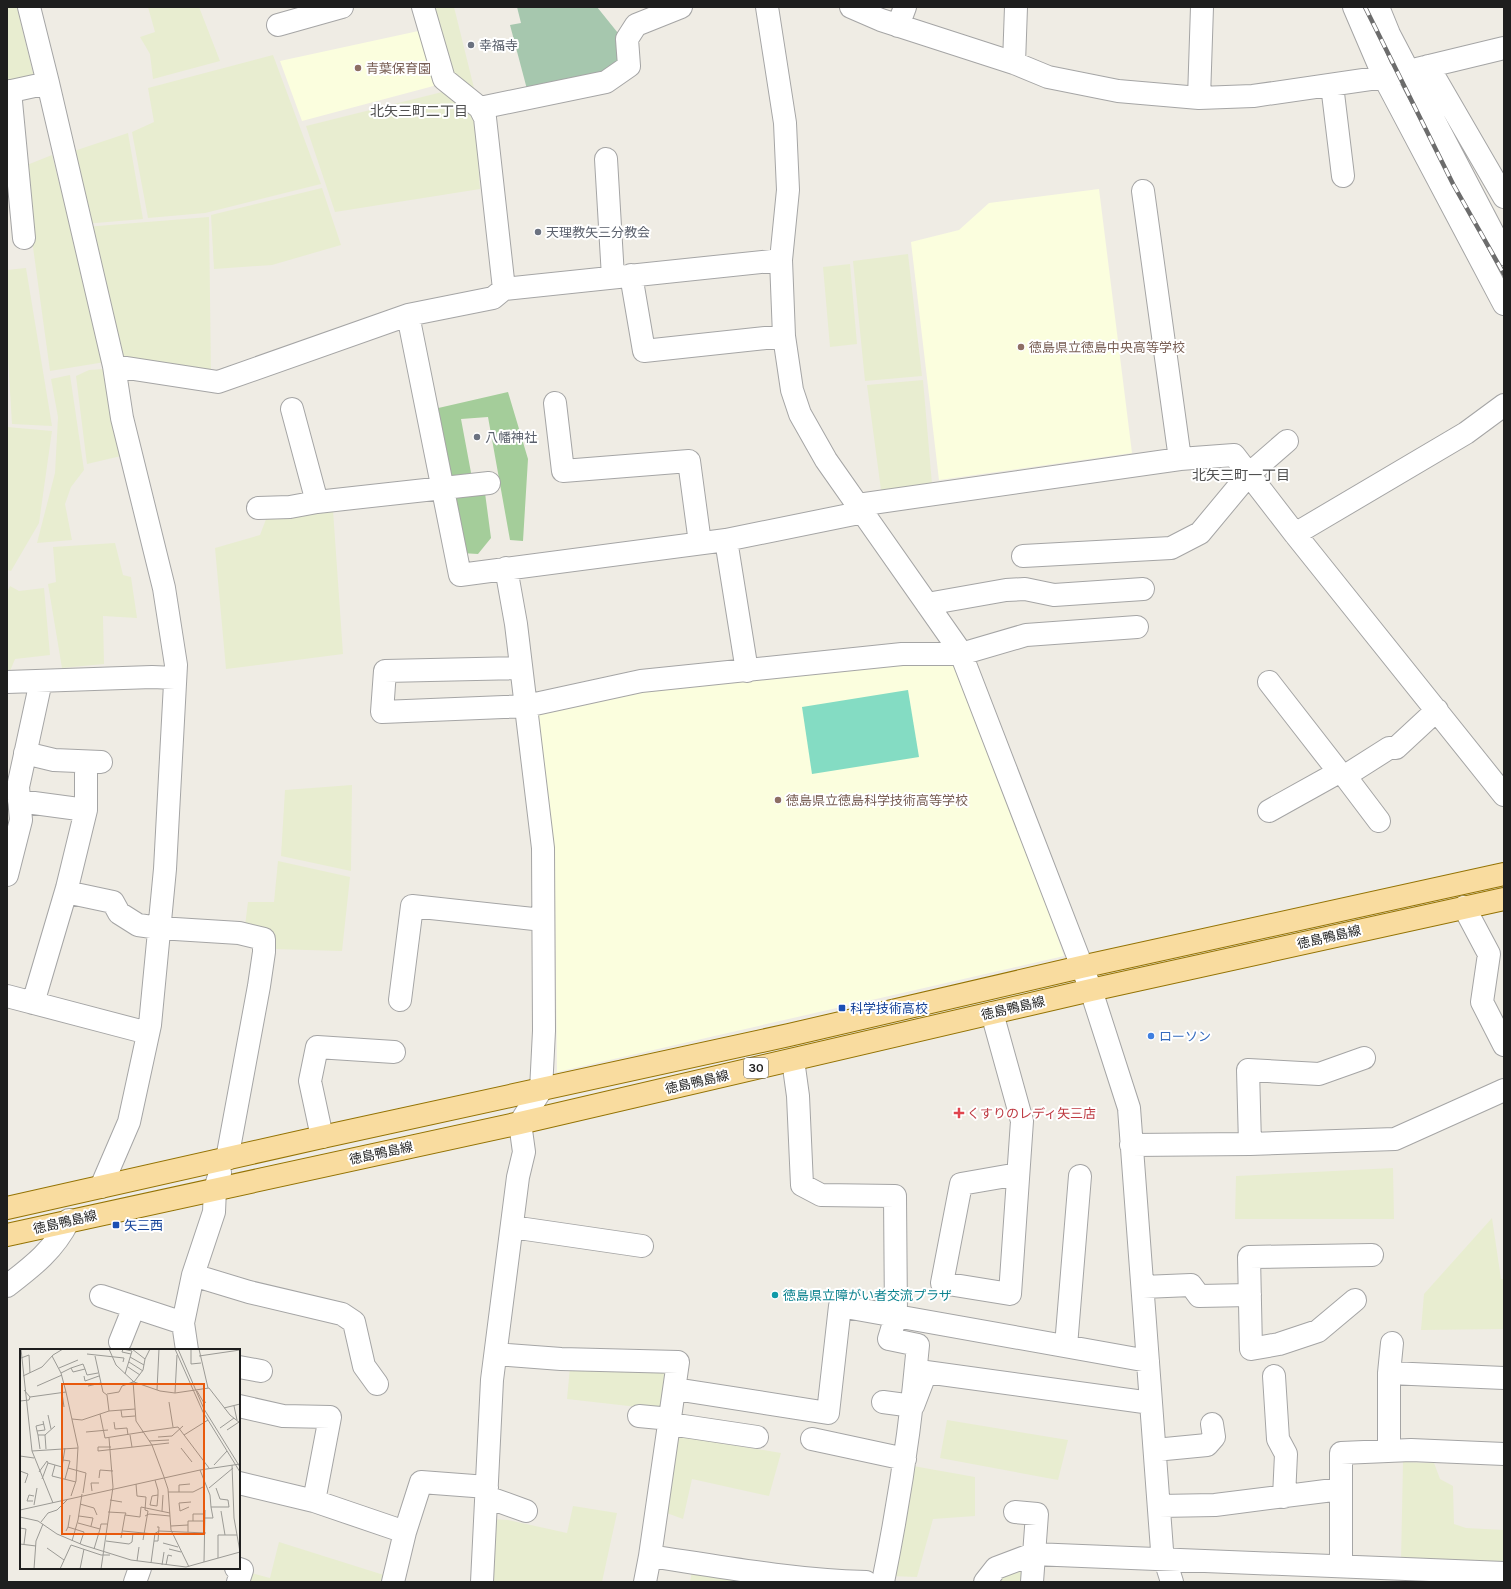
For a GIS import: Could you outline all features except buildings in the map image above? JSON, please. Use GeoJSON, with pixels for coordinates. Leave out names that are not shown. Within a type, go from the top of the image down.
{"type":"FeatureCollection","features":[{"type":"Feature","properties":{"kind":"main road","name":"徳島鴨島線"},"geometry":{"type":"LineString","coordinates":[[7,1208],[322,1137],[789,1036],[1081,967],[1504,874]]}},
{"type":"Feature","properties":{"kind":"main road","name":"徳島鴨島線"},"geometry":{"type":"LineString","coordinates":[[7,1235],[69,1220],[520,1123],[1091,990],[1504,899]]}},
{"type":"Feature","properties":{"kind":"street"},"geometry":{"type":"LineString","coordinates":[[29,7],[114,366],[122,418],[164,588],[176,665],[165,861],[148,1033],[129,1122],[101,1187]]}},
{"type":"Feature","properties":{"kind":"street"},"geometry":{"type":"LineString","coordinates":[[278,25],[342,7]]}},
{"type":"Feature","properties":{"kind":"street"},"geometry":{"type":"LineString","coordinates":[[423,7],[444,79],[480,108],[485,118],[504,289]]}},
{"type":"Feature","properties":{"kind":"street"},"geometry":{"type":"LineString","coordinates":[[480,108],[606,82],[629,66],[627,39],[636,25],[681,7]]}},
{"type":"Feature","properties":{"kind":"street"},"geometry":{"type":"LineString","coordinates":[[767,7],[778,74],[785,131],[788,190],[781,260],[784,336],[792,390],[800,414],[826,460],[961,654],[1091,990],[1129,1108],[1162,1550],[1172,1582]]}},
{"type":"Feature","properties":{"kind":"street"},"geometry":{"type":"LineString","coordinates":[[851,7],[902,17],[1048,77],[1118,91],[1199,98],[1253,96],[1384,77],[1504,48]]}},
{"type":"Feature","properties":{"kind":"street"},"geometry":{"type":"LineString","coordinates":[[1014,63],[1016,7]]}},
{"type":"Feature","properties":{"kind":"street"},"geometry":{"type":"LineString","coordinates":[[1199,98],[1202,7]]}},
{"type":"Feature","properties":{"kind":"street"},"geometry":{"type":"LineString","coordinates":[[1354,7],[1384,77],[1504,304]]}},
{"type":"Feature","properties":{"kind":"street"},"geometry":{"type":"LineString","coordinates":[[1378,7],[1389,34],[1418,68],[1504,197]]}},
{"type":"Feature","properties":{"kind":"street"},"geometry":{"type":"LineString","coordinates":[[1418,68],[1504,254]]}},
{"type":"Feature","properties":{"kind":"street"},"geometry":{"type":"LineString","coordinates":[[24,238],[9,91],[48,83]]}},
{"type":"Feature","properties":{"kind":"street"},"geometry":{"type":"LineString","coordinates":[[1332,85],[1343,176]]}},
{"type":"Feature","properties":{"kind":"street"},"geometry":{"type":"LineString","coordinates":[[606,159],[622,276],[644,351],[784,336]]}},
{"type":"Feature","properties":{"kind":"street"},"geometry":{"type":"LineString","coordinates":[[1144,191],[1180,459]]}},
{"type":"Feature","properties":{"kind":"street"},"geometry":{"type":"LineString","coordinates":[[114,366],[218,382],[408,315],[493,298],[504,289],[781,260]]}},
{"type":"Feature","properties":{"kind":"street"},"geometry":{"type":"LineString","coordinates":[[408,315],[460,575],[726,540],[861,509],[1180,459],[1234,454],[1294,534],[1504,795]]}},
{"type":"Feature","properties":{"kind":"street"},"geometry":{"type":"LineString","coordinates":[[555,403],[563,471],[689,461],[700,544]]}},
{"type":"Feature","properties":{"kind":"street"},"geometry":{"type":"LineString","coordinates":[[1294,534],[1460,436],[1504,405]]}},
{"type":"Feature","properties":{"kind":"street"},"geometry":{"type":"LineString","coordinates":[[292,409],[317,502]]}},
{"type":"Feature","properties":{"kind":"street"},"geometry":{"type":"LineString","coordinates":[[1023,556],[1171,548],[1200,533],[1249,474],[1287,441]]}},
{"type":"Feature","properties":{"kind":"street"},"geometry":{"type":"LineString","coordinates":[[258,508],[290,507],[317,502],[489,484]]}},
{"type":"Feature","properties":{"kind":"street"},"geometry":{"type":"LineString","coordinates":[[726,540],[747,671]]}},
{"type":"Feature","properties":{"kind":"street"},"geometry":{"type":"LineString","coordinates":[[482,1582],[492,1380],[518,1177],[524,1152],[520,1123],[541,1090],[544,1031],[543,848],[516,624],[506,568]]}},
{"type":"Feature","properties":{"kind":"street"},"geometry":{"type":"LineString","coordinates":[[927,604],[1025,588],[1054,595],[1143,588]]}},
{"type":"Feature","properties":{"kind":"street"},"geometry":{"type":"LineString","coordinates":[[521,668],[385,671],[382,712],[526,706],[640,681],[902,654],[961,654],[1026,635],[1137,627]]}},
{"type":"Feature","properties":{"kind":"street"},"geometry":{"type":"LineString","coordinates":[[7,682],[152,677],[175,678]]}},
{"type":"Feature","properties":{"kind":"street"},"geometry":{"type":"LineString","coordinates":[[7,877],[21,820],[18,787],[41,681]]}},
{"type":"Feature","properties":{"kind":"street"},"geometry":{"type":"LineString","coordinates":[[1269,682],[1379,821]]}},
{"type":"Feature","properties":{"kind":"street"},"geometry":{"type":"LineString","coordinates":[[1269,811],[1389,748],[1396,748],[1437,710]]}},
{"type":"Feature","properties":{"kind":"street"},"geometry":{"type":"LineString","coordinates":[[25,753],[94,768],[86,810],[66,892],[33,1003]]}},
{"type":"Feature","properties":{"kind":"street"},"geometry":{"type":"LineString","coordinates":[[19,801],[86,810]]}},
{"type":"Feature","properties":{"kind":"street"},"geometry":{"type":"LineString","coordinates":[[66,892],[113,902],[119,913],[138,925],[159,928],[239,933],[264,939],[264,952],[259,986],[220,1173],[215,1189],[214,1212],[193,1276],[183,1323],[187,1349]]}},
{"type":"Feature","properties":{"kind":"street"},"geometry":{"type":"LineString","coordinates":[[400,1000],[412,906],[543,920]]}},
{"type":"Feature","properties":{"kind":"street"},"geometry":{"type":"LineString","coordinates":[[1464,907],[1489,954],[1482,1002],[1504,1045]]}},
{"type":"Feature","properties":{"kind":"street"},"geometry":{"type":"LineString","coordinates":[[7,996],[148,1033]]}},
{"type":"Feature","properties":{"kind":"street"},"geometry":{"type":"LineString","coordinates":[[992,1013],[1022,1121],[1010,1294],[942,1283],[961,1184],[1018,1174]]}},
{"type":"Feature","properties":{"kind":"street"},"geometry":{"type":"LineString","coordinates":[[322,1137],[310,1082],[317,1047],[394,1052]]}},
{"type":"Feature","properties":{"kind":"street"},"geometry":{"type":"LineString","coordinates":[[1250,1144],[1248,1070],[1319,1074],[1364,1058]]}},
{"type":"Feature","properties":{"kind":"street"},"geometry":{"type":"LineString","coordinates":[[793,1060],[798,1096],[802,1185],[821,1195],[895,1196],[896,1316],[889,1339],[918,1344],[913,1406],[899,1504],[883,1582]]}},
{"type":"Feature","properties":{"kind":"street"},"geometry":{"type":"LineString","coordinates":[[1131,1145],[1250,1144],[1395,1139],[1504,1090]]}},
{"type":"Feature","properties":{"kind":"street"},"geometry":{"type":"LineString","coordinates":[[1066,1346],[1080,1176]]}},
{"type":"Feature","properties":{"kind":"street"},"geometry":{"type":"LineString","coordinates":[[7,1286],[37,1263],[60,1238],[69,1220]]}},
{"type":"Feature","properties":{"kind":"street"},"geometry":{"type":"LineString","coordinates":[[512,1227],[642,1246]]}},
{"type":"Feature","properties":{"kind":"street"},"geometry":{"type":"LineString","coordinates":[[1355,1300],[1318,1331],[1279,1344],[1251,1349],[1249,1257],[1372,1254]]}},
{"type":"Feature","properties":{"kind":"street"},"geometry":{"type":"LineString","coordinates":[[193,1276],[249,1292],[342,1314],[354,1322],[364,1366],[377,1384]]}},
{"type":"Feature","properties":{"kind":"street"},"geometry":{"type":"LineString","coordinates":[[1143,1287],[1191,1285],[1199,1296],[1250,1295]]}},
{"type":"Feature","properties":{"kind":"street"},"geometry":{"type":"LineString","coordinates":[[102,1296],[183,1323]]}},
{"type":"Feature","properties":{"kind":"street"},"geometry":{"type":"LineString","coordinates":[[675,1389],[828,1413],[840,1306],[1148,1361]]}},
{"type":"Feature","properties":{"kind":"street"},"geometry":{"type":"LineString","coordinates":[[120,1342],[134,1307]]}},
{"type":"Feature","properties":{"kind":"street"},"geometry":{"type":"LineString","coordinates":[[1390,1451],[1390,1373],[1392,1343]]}},
{"type":"Feature","properties":{"kind":"street"},"geometry":{"type":"LineString","coordinates":[[496,1354],[678,1362],[645,1582]]}},
{"type":"Feature","properties":{"kind":"street"},"geometry":{"type":"LineString","coordinates":[[240,1367],[261,1371]]}},
{"type":"Feature","properties":{"kind":"street"},"geometry":{"type":"LineString","coordinates":[[913,1406],[926,1372],[1151,1403]]}},
{"type":"Feature","properties":{"kind":"street"},"geometry":{"type":"LineString","coordinates":[[1390,1373],[1504,1378]]}},
{"type":"Feature","properties":{"kind":"street"},"geometry":{"type":"LineString","coordinates":[[1274,1376],[1278,1439],[1286,1454],[1284,1497]]}},
{"type":"Feature","properties":{"kind":"street"},"geometry":{"type":"LineString","coordinates":[[883,1402],[913,1406]]}},
{"type":"Feature","properties":{"kind":"street"},"geometry":{"type":"LineString","coordinates":[[240,1406],[283,1416],[330,1418],[314,1501]]}},
{"type":"Feature","properties":{"kind":"street"},"geometry":{"type":"LineString","coordinates":[[640,1416],[756,1437]]}},
{"type":"Feature","properties":{"kind":"street"},"geometry":{"type":"LineString","coordinates":[[1155,1450],[1207,1445],[1214,1437],[1212,1424]]}},
{"type":"Feature","properties":{"kind":"street"},"geometry":{"type":"LineString","coordinates":[[812,1439],[905,1459]]}},
{"type":"Feature","properties":{"kind":"street"},"geometry":{"type":"LineString","coordinates":[[1341,1565],[1341,1453],[1411,1450],[1504,1454]]}},
{"type":"Feature","properties":{"kind":"street"},"geometry":{"type":"LineString","coordinates":[[393,1582],[405,1532],[421,1482],[487,1492],[526,1511]]}},
{"type":"Feature","properties":{"kind":"street"},"geometry":{"type":"LineString","coordinates":[[240,1483],[314,1501],[405,1532]]}},
{"type":"Feature","properties":{"kind":"street"},"geometry":{"type":"LineString","coordinates":[[1159,1506],[1215,1505],[1341,1489]]}},
{"type":"Feature","properties":{"kind":"street"},"geometry":{"type":"LineString","coordinates":[[1015,1512],[1037,1514],[1032,1582]]}},
{"type":"Feature","properties":{"kind":"street"},"geometry":{"type":"LineString","coordinates":[[988,1580],[996,1568],[1033,1554],[1341,1565],[1426,1575],[1504,1573]]}},
{"type":"Feature","properties":{"kind":"street"},"geometry":{"type":"LineString","coordinates":[[650,1556],[762,1578],[866,1582]]}},
{"type":"Feature","properties":{"kind":"street"},"geometry":{"type":"LineString","coordinates":[[135,1582],[140,1569]]}},
{"type":"Feature","properties":{"kind":"street"},"geometry":{"type":"LineString","coordinates":[[238,1582],[242,1570],[239,1569]]}},
{"type":"Feature","properties":{"kind":"shaded area"},"geometry":{"type":"Polygon","coordinates":[[[7,7],[17,7],[34,77],[7,83],[7,7]]]}},
{"type":"Feature","properties":{"kind":"shaded area"},"geometry":{"type":"Polygon","coordinates":[[[148,7],[199,7],[220,61],[153,79],[150,54],[140,37],[155,32],[148,7]]]}},
{"type":"Feature","properties":{"kind":"shaded area"},"geometry":{"type":"Polygon","coordinates":[[[430,7],[454,7],[474,88],[455,77],[430,7]]]}},
{"type":"Feature","properties":{"kind":"shaded area"},"geometry":{"type":"Polygon","coordinates":[[[517,7],[597,7],[622,38],[616,69],[528,93],[510,25],[521,23],[517,7]]]}},
{"type":"Feature","properties":{"kind":"shaded area","name":"青葉保育園"},"geometry":{"type":"Polygon","coordinates":[[[423,30],[441,84],[302,121],[280,61],[423,30]]]}},
{"type":"Feature","properties":{"kind":"shaded area"},"geometry":{"type":"Polygon","coordinates":[[[273,55],[321,184],[205,213],[148,218],[132,132],[154,122],[148,88],[273,55]]]}},
{"type":"Feature","properties":{"kind":"shaded area"},"geometry":{"type":"Polygon","coordinates":[[[446,91],[475,118],[480,189],[335,212],[306,126],[446,91]]]}},
{"type":"Feature","properties":{"kind":"shaded area"},"geometry":{"type":"Polygon","coordinates":[[[128,133],[143,219],[84,224],[71,152],[128,133]]]}},
{"type":"Feature","properties":{"kind":"shaded area"},"geometry":{"type":"Polygon","coordinates":[[[52,155],[105,362],[50,371],[22,167],[52,155]]]}},
{"type":"Feature","properties":{"kind":"shaded area"},"geometry":{"type":"Polygon","coordinates":[[[322,188],[341,245],[272,265],[214,269],[211,215],[322,188]]]}},
{"type":"Feature","properties":{"kind":"shaded area","name":"徳島県立徳島中央高等学校"},"geometry":{"type":"Polygon","coordinates":[[[1099,189],[1132,453],[939,480],[911,242],[959,230],[989,203],[1099,189]]]}},
{"type":"Feature","properties":{"kind":"shaded area"},"geometry":{"type":"Polygon","coordinates":[[[209,217],[211,376],[118,361],[85,227],[209,217]]]}},
{"type":"Feature","properties":{"kind":"shaded area"},"geometry":{"type":"Polygon","coordinates":[[[908,254],[922,376],[865,381],[853,261],[908,254]]]}},
{"type":"Feature","properties":{"kind":"shaded area"},"geometry":{"type":"Polygon","coordinates":[[[850,264],[857,344],[830,347],[823,267],[850,264]]]}},
{"type":"Feature","properties":{"kind":"shaded area"},"geometry":{"type":"Polygon","coordinates":[[[26,268],[52,426],[12,424],[7,342],[7,270],[26,268]]]}},
{"type":"Feature","properties":{"kind":"shaded area"},"geometry":{"type":"Polygon","coordinates":[[[104,369],[121,456],[87,464],[76,376],[89,370],[104,369]]]}},
{"type":"Feature","properties":{"kind":"shaded area"},"geometry":{"type":"Polygon","coordinates":[[[70,375],[84,470],[71,487],[65,504],[72,540],[37,543],[55,473],[58,417],[51,379],[70,375]]]}},
{"type":"Feature","properties":{"kind":"shaded area"},"geometry":{"type":"Polygon","coordinates":[[[923,380],[932,484],[881,490],[867,385],[923,380]]]}},
{"type":"Feature","properties":{"kind":"shaded area"},"geometry":{"type":"Polygon","coordinates":[[[7,427],[52,431],[39,523],[11,571],[7,570],[7,427]]]}},
{"type":"Feature","properties":{"kind":"shaded area"},"geometry":{"type":"Polygon","coordinates":[[[333,510],[343,654],[226,669],[215,548],[260,535],[268,514],[333,510]]]}},
{"type":"Feature","properties":{"kind":"shaded area"},"geometry":{"type":"Polygon","coordinates":[[[115,543],[123,575],[131,577],[137,618],[103,616],[104,664],[62,668],[48,584],[56,582],[53,547],[115,543]]]}},
{"type":"Feature","properties":{"kind":"shaded area"},"geometry":{"type":"Polygon","coordinates":[[[10,586],[19,591],[44,588],[50,655],[15,659],[10,671],[7,671],[7,592],[10,586]]]}},
{"type":"Feature","properties":{"kind":"shaded area","name":"徳島県立徳島科学技術高等学校"},"geometry":{"type":"Polygon","coordinates":[[[961,658],[1064,956],[557,1072],[555,892],[536,708],[655,682],[961,658]]]}},
{"type":"Feature","properties":{"kind":"shaded area"},"geometry":{"type":"Polygon","coordinates":[[[352,785],[351,871],[281,856],[285,790],[352,785]]]}},
{"type":"Feature","properties":{"kind":"shaded area"},"geometry":{"type":"Polygon","coordinates":[[[278,861],[350,877],[342,951],[272,949],[245,926],[248,902],[274,902],[278,861]]]}},
{"type":"Feature","properties":{"kind":"shaded area"},"geometry":{"type":"Polygon","coordinates":[[[1393,1168],[1394,1219],[1235,1219],[1236,1176],[1393,1168]]]}},
{"type":"Feature","properties":{"kind":"shaded area"},"geometry":{"type":"Polygon","coordinates":[[[1492,1218],[1501,1279],[1504,1279],[1504,1329],[1421,1330],[1424,1294],[1492,1218]]]}},
{"type":"Feature","properties":{"kind":"shaded area"},"geometry":{"type":"Polygon","coordinates":[[[570,1367],[667,1368],[664,1410],[567,1399],[570,1367]]]}},
{"type":"Feature","properties":{"kind":"shaded area"},"geometry":{"type":"Polygon","coordinates":[[[947,1420],[1068,1440],[1058,1480],[940,1458],[947,1420]]]}},
{"type":"Feature","properties":{"kind":"shaded area"},"geometry":{"type":"Polygon","coordinates":[[[679,1436],[781,1453],[769,1496],[692,1479],[683,1519],[664,1512],[679,1436]]]}},
{"type":"Feature","properties":{"kind":"shaded area"},"geometry":{"type":"Polygon","coordinates":[[[1403,1462],[1434,1463],[1440,1479],[1453,1486],[1454,1524],[1466,1528],[1504,1530],[1504,1568],[1401,1562],[1403,1462]]]}},
{"type":"Feature","properties":{"kind":"shaded area"},"geometry":{"type":"Polygon","coordinates":[[[913,1466],[975,1477],[975,1516],[933,1519],[917,1577],[890,1576],[913,1466]]]}},
{"type":"Feature","properties":{"kind":"shaded area"},"geometry":{"type":"Polygon","coordinates":[[[573,1506],[617,1513],[602,1582],[491,1582],[492,1519],[508,1520],[567,1533],[573,1506]]]}},
{"type":"Feature","properties":{"kind":"shaded area"},"geometry":{"type":"Polygon","coordinates":[[[279,1542],[387,1576],[385,1582],[245,1582],[248,1572],[270,1578],[279,1542]]]}},
{"type":"Feature","properties":{"kind":"shaded area"},"geometry":{"type":"Polygon","coordinates":[[[1024,1567],[1023,1582],[999,1582],[1000,1577],[1024,1567]]]}},
{"type":"Feature","properties":{"kind":"shaded area"},"geometry":{"type":"Polygon","coordinates":[[[692,1571],[755,1582],[690,1582],[692,1571]]]}},
{"type":"Feature","properties":{"kind":"green space"},"geometry":{"type":"Polygon","coordinates":[[[508,392],[528,459],[523,541],[510,540],[488,417],[461,419],[472,478],[451,480],[434,409],[508,392]]]}},
{"type":"Feature","properties":{"kind":"green space"},"geometry":{"type":"Polygon","coordinates":[[[485,493],[491,538],[478,554],[461,553],[451,497],[485,493]]]}},
{"type":"Feature","properties":{"kind":"green space"},"geometry":{"type":"Polygon","coordinates":[[[908,690],[919,757],[812,774],[802,707],[908,690]]]}},
{"type":"Feature","properties":{"kind":"railway"},"geometry":{"type":"LineString","coordinates":[[1365,7],[1453,184],[1504,274]]}},
{"type":"Feature","properties":{"kind":"place","name":"幸福寺"},"geometry":{"type":"Point","coordinates":[471,45]}},
{"type":"Feature","properties":{"kind":"place","name":"青葉保育園"},"geometry":{"type":"Point","coordinates":[358,68]}},
{"type":"Feature","properties":{"kind":"place","name":"天理教矢三分教会"},"geometry":{"type":"Point","coordinates":[538,232]}},
{"type":"Feature","properties":{"kind":"place","name":"徳島県立徳島中央高等学校"},"geometry":{"type":"Point","coordinates":[1021,347]}},
{"type":"Feature","properties":{"kind":"place","name":"八幡神社"},"geometry":{"type":"Point","coordinates":[477,437]}},
{"type":"Feature","properties":{"kind":"place","name":"徳島県立徳島科学技術高等学校"},"geometry":{"type":"Point","coordinates":[778,800]}},
{"type":"Feature","properties":{"kind":"place","name":"科学技術高校"},"geometry":{"type":"Point","coordinates":[842,1008]}},
{"type":"Feature","properties":{"kind":"place","name":"ローソン"},"geometry":{"type":"Point","coordinates":[1151,1036]}},
{"type":"Feature","properties":{"kind":"place","name":"くすりのレディ矢三店"},"geometry":{"type":"Point","coordinates":[959,1113]}},
{"type":"Feature","properties":{"kind":"place","name":"矢三西"},"geometry":{"type":"Point","coordinates":[116,1225]}},
{"type":"Feature","properties":{"kind":"place","name":"徳島県立障がい者交流プラザ"},"geometry":{"type":"Point","coordinates":[775,1295]}},
{"type":"Feature","properties":{"kind":"district","name":"北矢三町二丁目"},"geometry":{"type":"Point","coordinates":[419,111]}},
{"type":"Feature","properties":{"kind":"district","name":"北矢三町一丁目"},"geometry":{"type":"Point","coordinates":[1241,475]}}]}
